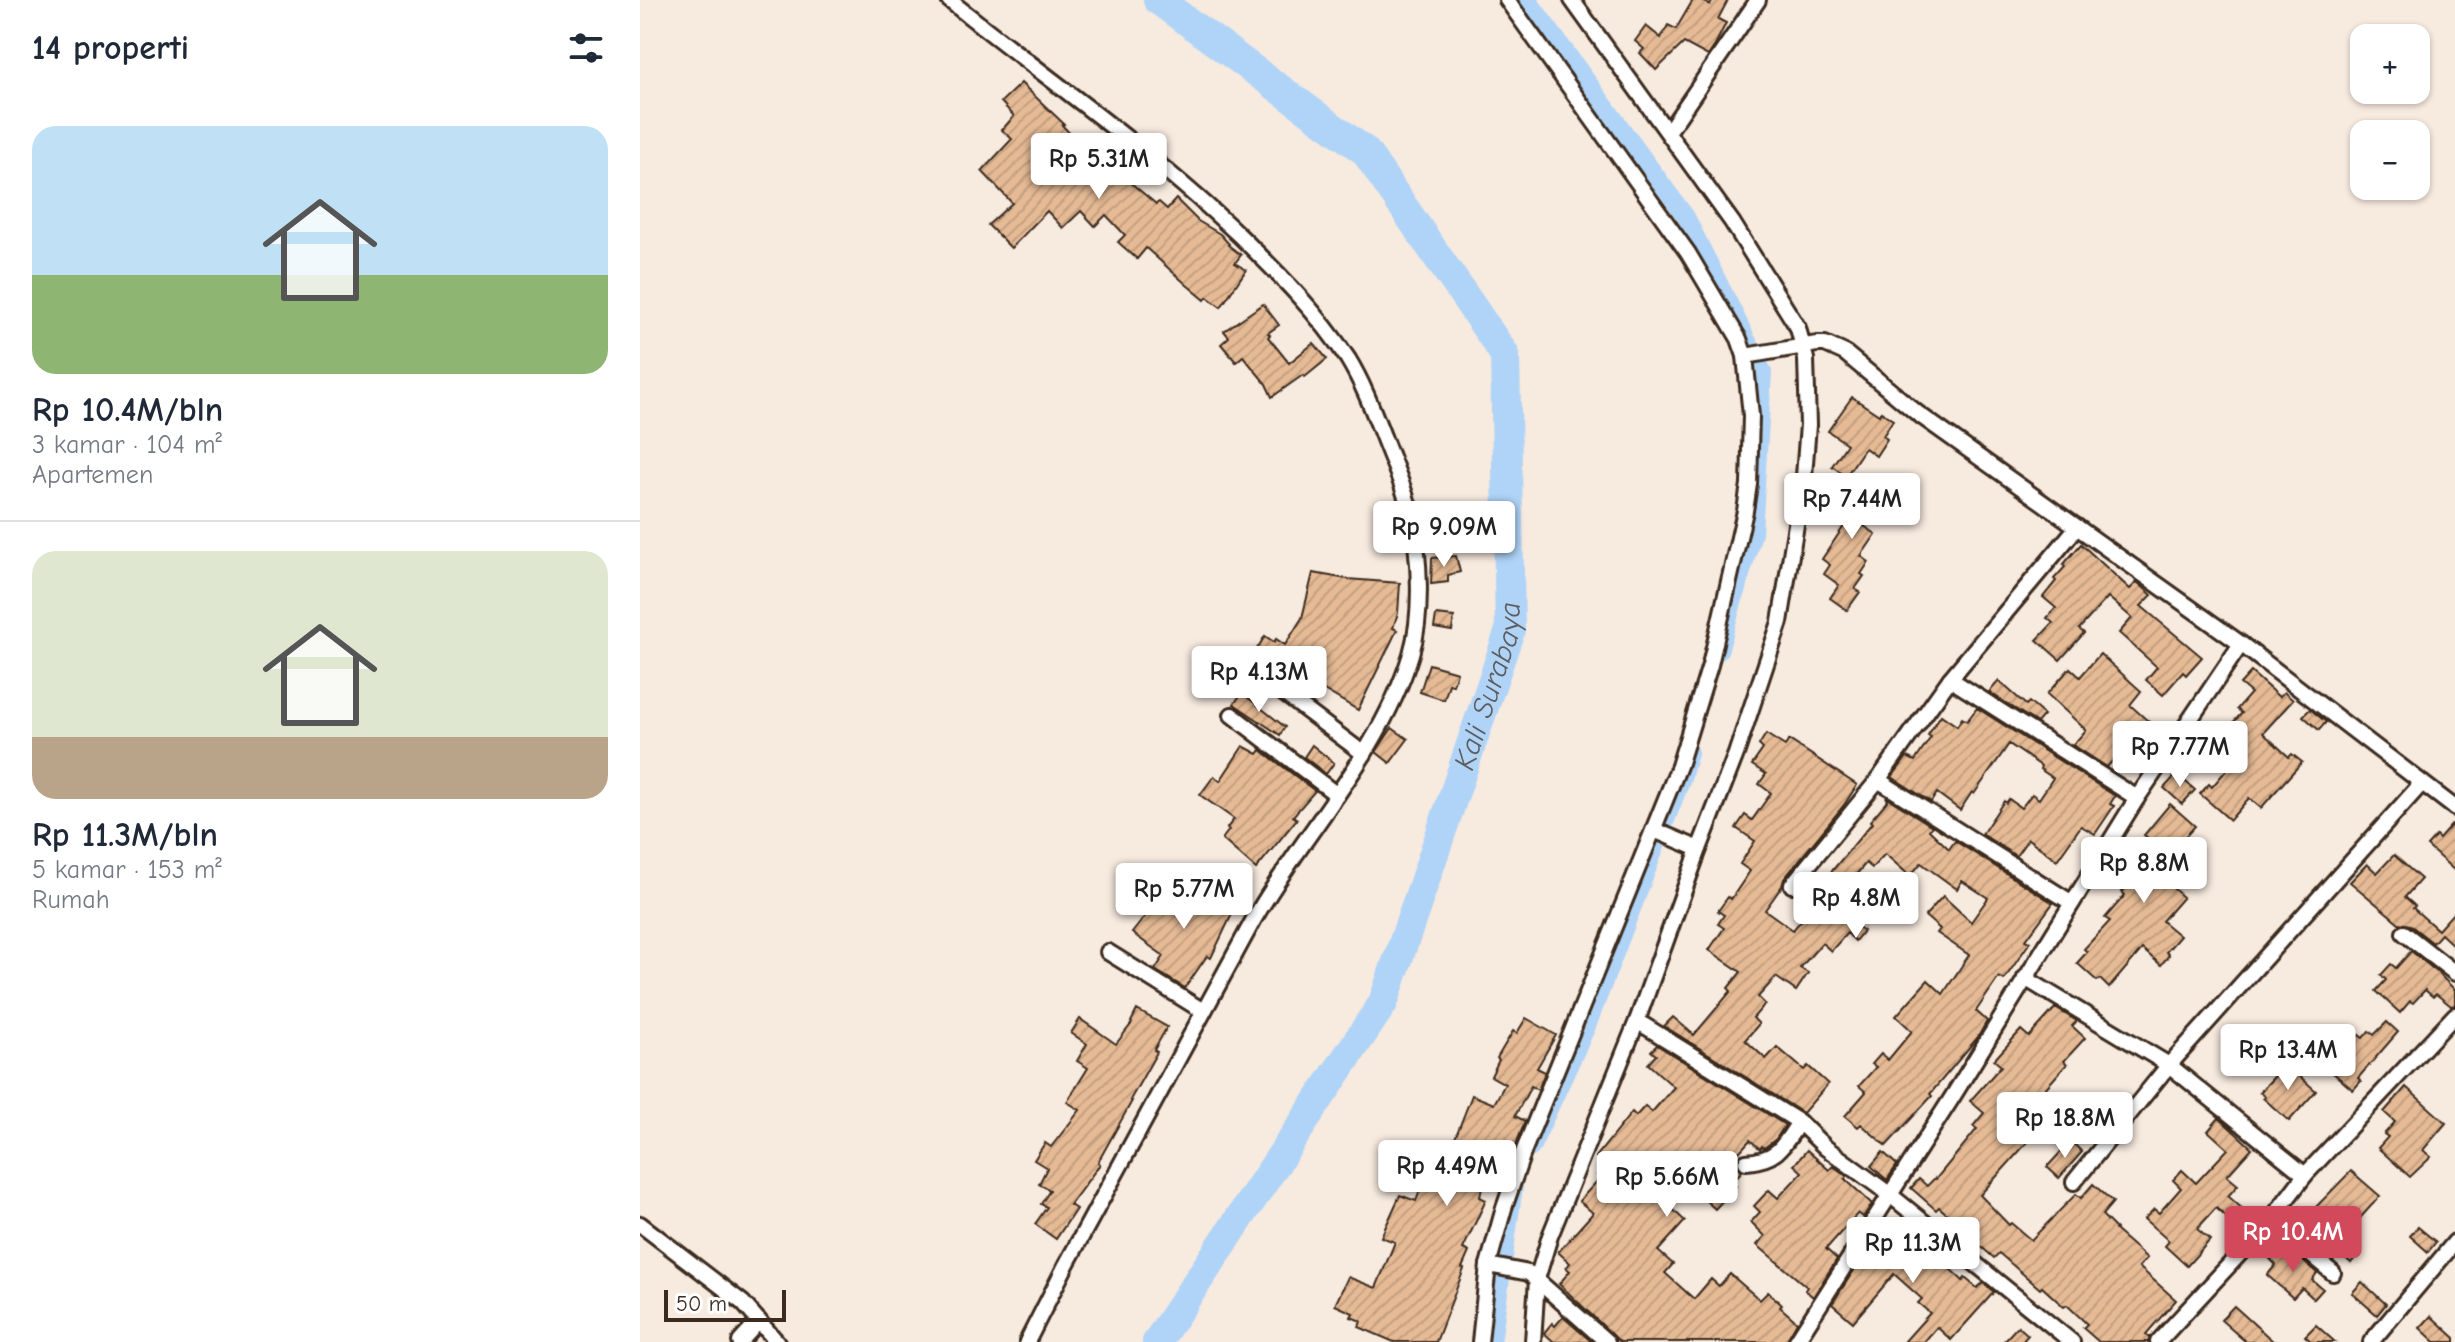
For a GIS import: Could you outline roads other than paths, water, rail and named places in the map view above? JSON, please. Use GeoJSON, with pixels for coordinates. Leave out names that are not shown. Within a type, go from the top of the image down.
{"type":"FeatureCollection","features":[{"type":"Feature","properties":{"kind":"street"},"geometry":{"type":"LineString","coordinates":[[949,0],[1197,195],[1281,275],[1330,335],[1366,392],[1405,495],[1418,568],[1415,638],[1392,704],[1364,754],[1273,886],[1027,1342]]}},
{"type":"Feature","properties":{"kind":"street"},"geometry":{"type":"LineString","coordinates":[[1480,1342],[1491,1266],[1504,1208],[1524,1150],[1656,831],[1702,693],[1745,511],[1751,416],[1747,356],[1739,339],[1688,253],[1507,0]]}},
{"type":"Feature","properties":{"kind":"street"},"geometry":{"type":"LineString","coordinates":[[1533,1342],[1533,1276],[1637,1021],[1696,848],[1736,754],[1780,622],[1792,555],[1808,425],[1804,347],[1798,328],[1732,222],[1572,0]]}},
{"type":"Feature","properties":{"kind":"street"},"geometry":{"type":"LineString","coordinates":[[1668,132],[1758,0]]}},
{"type":"Feature","properties":{"kind":"street"},"geometry":{"type":"LineString","coordinates":[[1747,356],[1817,344],[1825,344],[1845,353],[1917,413],[2241,644],[2455,808]]}},
{"type":"Feature","properties":{"kind":"street"},"geometry":{"type":"LineString","coordinates":[[1792,885],[1878,780],[1950,679],[2077,527]]}},
{"type":"Feature","properties":{"kind":"street"},"geometry":{"type":"LineString","coordinates":[[1796,1342],[2137,798],[2241,644]]}},
{"type":"Feature","properties":{"kind":"street"},"geometry":{"type":"LineString","coordinates":[[1238,659],[1364,754]]}},
{"type":"Feature","properties":{"kind":"street"},"geometry":{"type":"LineString","coordinates":[[1950,679],[2137,798]]}},
{"type":"Feature","properties":{"kind":"street"},"geometry":{"type":"LineString","coordinates":[[1232,715],[1337,795]]}},
{"type":"Feature","properties":{"kind":"street"},"geometry":{"type":"LineString","coordinates":[[1878,780],[2072,903]]}},
{"type":"Feature","properties":{"kind":"street"},"geometry":{"type":"LineString","coordinates":[[2074,1182],[2169,1065],[2422,783]]}},
{"type":"Feature","properties":{"kind":"street"},"geometry":{"type":"LineString","coordinates":[[1656,831],[1696,848]]}},
{"type":"Feature","properties":{"kind":"street"},"geometry":{"type":"LineString","coordinates":[[2404,933],[2455,973]]}},
{"type":"Feature","properties":{"kind":"street"},"geometry":{"type":"LineString","coordinates":[[1108,952],[1203,1011]]}},
{"type":"Feature","properties":{"kind":"street"},"geometry":{"type":"LineString","coordinates":[[2025,978],[2169,1065],[2305,1175]]}},
{"type":"Feature","properties":{"kind":"street"},"geometry":{"type":"LineString","coordinates":[[2158,1342],[2270,1221],[2305,1175],[2455,1015]]}},
{"type":"Feature","properties":{"kind":"street"},"geometry":{"type":"LineString","coordinates":[[1637,1021],[1799,1122],[1826,1148],[1889,1194],[2072,1342]]}},
{"type":"Feature","properties":{"kind":"street"},"geometry":{"type":"LineString","coordinates":[[1746,1162],[1763,1161],[1773,1156],[1799,1122]]}},
{"type":"Feature","properties":{"kind":"street"},"geometry":{"type":"LineString","coordinates":[[2270,1221],[2333,1273]]}},
{"type":"Feature","properties":{"kind":"street"},"geometry":{"type":"LineString","coordinates":[[640,1224],[727,1290],[777,1342]]}},
{"type":"Feature","properties":{"kind":"street"},"geometry":{"type":"LineString","coordinates":[[2371,1342],[2455,1242]]}},
{"type":"Feature","properties":{"kind":"street"},"geometry":{"type":"LineString","coordinates":[[1491,1266],[1533,1276],[1607,1342]]}},
{"type":"Feature","properties":{"kind":"street"},"geometry":{"type":"LineString","coordinates":[[740,1342],[759,1321]]}},
{"type":"Feature","properties":{"kind":"waterway","name":"Kali Surabaya"},"geometry":{"type":"LineString","coordinates":[[1157,1342],[1383,1003],[1510,630],[1505,355],[1365,151],[1158,0]]}},
{"type":"Feature","properties":{"kind":"waterway"},"geometry":{"type":"LineString","coordinates":[[1528,0],[1686,217],[1763,372],[1753,533],[1719,651]]}},
{"type":"Feature","properties":{"kind":"waterway"},"geometry":{"type":"LineString","coordinates":[[1531,1148],[1587,1026],[1689,753]]}},
{"type":"Feature","properties":{"kind":"waterway"},"geometry":{"type":"LineString","coordinates":[[1492,1342],[1514,1186]]}}]}
